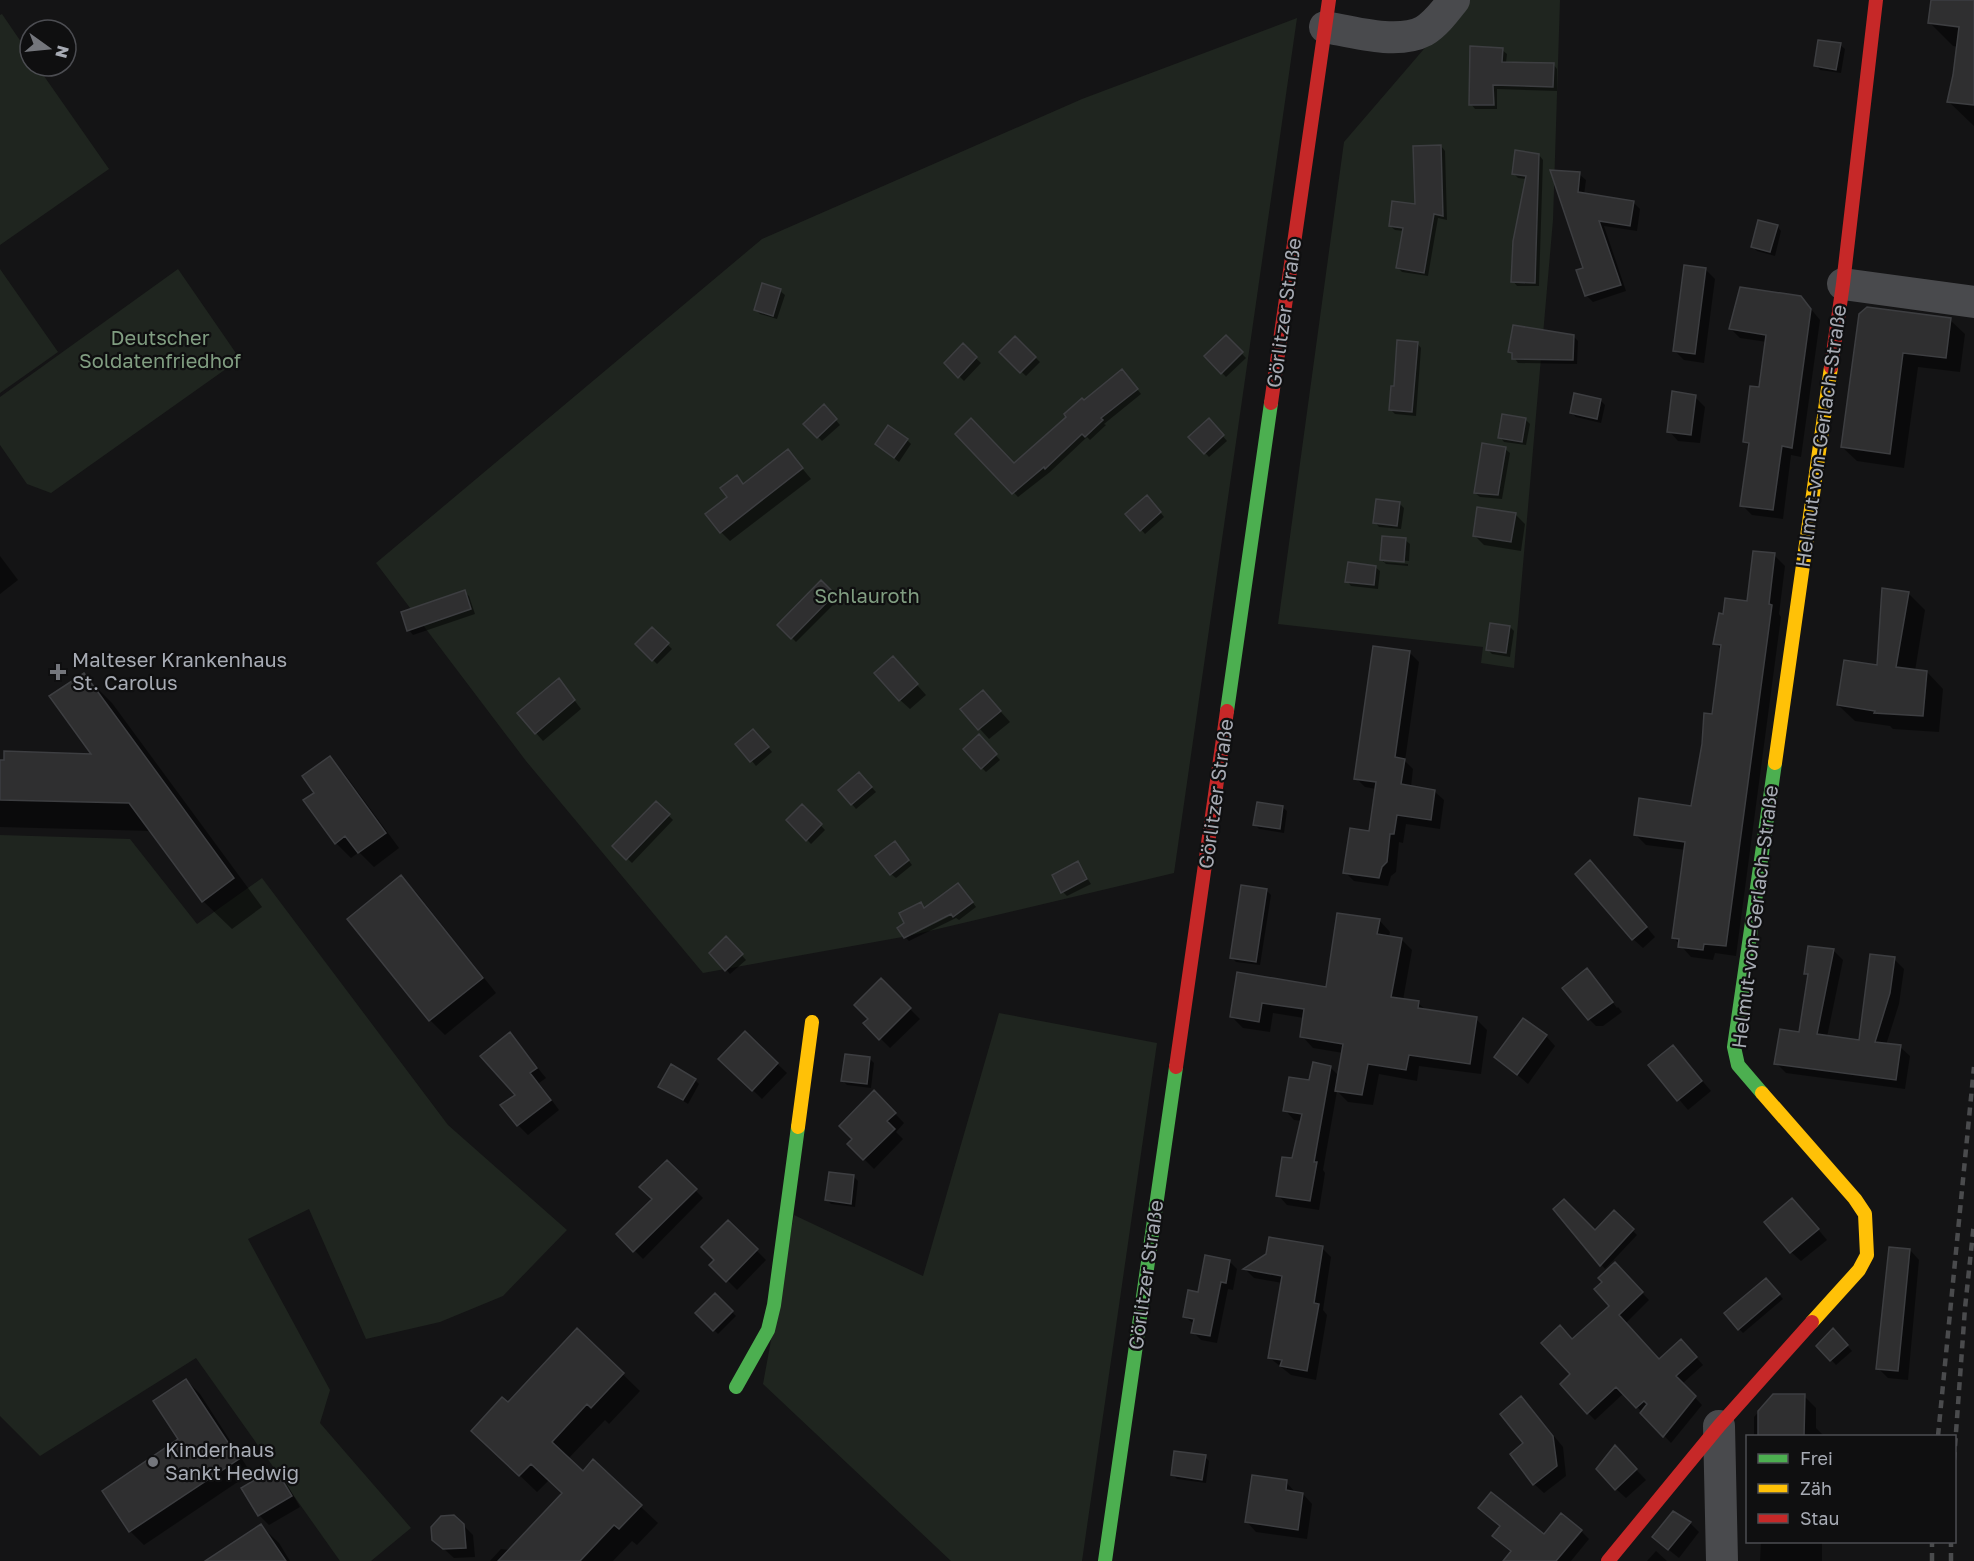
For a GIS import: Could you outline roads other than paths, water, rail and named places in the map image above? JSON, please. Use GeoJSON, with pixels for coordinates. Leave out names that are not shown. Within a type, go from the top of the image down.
{"type":"FeatureCollection","features":[{"type":"Feature","properties":{"kind":"street","name":"Görlitzer Straße"},"geometry":{"type":"LineString","coordinates":[[1105,1561],[1327,14],[1375,36],[1398,37],[1424,31],[1454,0]]}},
{"type":"Feature","properties":{"kind":"street","name":"Helmut-von-Gerlach-Straße"},"geometry":{"type":"LineString","coordinates":[[1608,1561],[1719,1426],[1859,1270],[1867,1255],[1865,1214],[1855,1198],[1738,1065],[1734,1047],[1843,284],[1876,0]]}},
{"type":"Feature","properties":{"kind":"street","name":"Helmut-von-Gerlach-Straße"},"geometry":{"type":"LineString","coordinates":[[1843,284],[1974,302]]}},
{"type":"Feature","properties":{"kind":"street"},"geometry":{"type":"LineString","coordinates":[[736,1387],[768,1330],[774,1305],[812,1022]]}},
{"type":"Feature","properties":{"kind":"street"},"geometry":{"type":"LineString","coordinates":[[1719,1426],[1722,1561]]}},
{"type":"Feature","properties":{"kind":"railway"},"geometry":{"type":"LineString","coordinates":[[1938,1435],[1974,1067]]}},
{"type":"Feature","properties":{"kind":"railway"},"geometry":{"type":"LineString","coordinates":[[1956,1435],[1974,1223]]}},
{"type":"Feature","properties":{"kind":"railway"},"geometry":{"type":"LineString","coordinates":[[1932,1543],[1932,1561]]}},
{"type":"Feature","properties":{"kind":"railway"},"geometry":{"type":"LineString","coordinates":[[1951,1543],[1951,1561]]}},
{"type":"Feature","properties":{"kind":"place","name":"Malteser Krankenhaus St. Carolus"},"geometry":{"type":"Point","coordinates":[58,672]}},
{"type":"Feature","properties":{"kind":"place","name":"Kinderhaus Sankt Hedwig"},"geometry":{"type":"Point","coordinates":[153,1462]}},
{"type":"Feature","properties":{"kind":"park label","name":"Deutscher Soldatenfriedhof"},"geometry":{"type":"Point","coordinates":[160,350]}},
{"type":"Feature","properties":{"kind":"park label","name":"Schlauroth"},"geometry":{"type":"Point","coordinates":[867,596]}}]}
